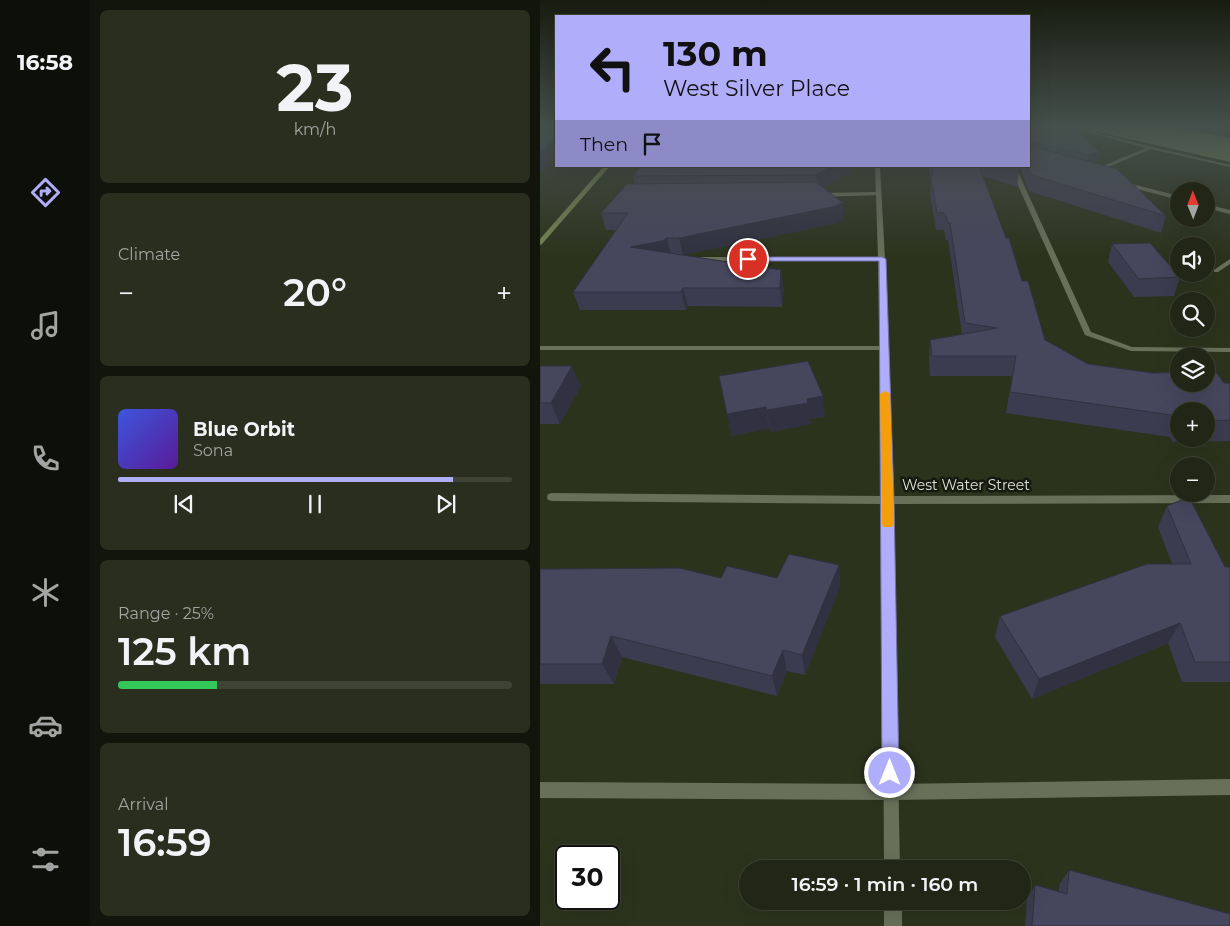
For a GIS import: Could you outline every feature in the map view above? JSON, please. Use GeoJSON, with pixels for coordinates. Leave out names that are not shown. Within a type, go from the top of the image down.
{"type":"FeatureCollection","features":[{"type":"Feature","properties":{"kind":"street"},"geometry":{"type":"LineString","coordinates":[[877,169],[882,259],[888,500],[892,860]]}},
{"type":"Feature","properties":{"kind":"street"},"geometry":{"type":"LineString","coordinates":[[1015,169],[1014,172],[1088,333],[1131,349],[1230,350]]}},
{"type":"Feature","properties":{"kind":"street"},"geometry":{"type":"LineString","coordinates":[[1096,176],[1087,174],[1099,169]]}},
{"type":"Feature","properties":{"kind":"street"},"geometry":{"type":"LineString","coordinates":[[1115,181],[1170,196]]}},
{"type":"Feature","properties":{"kind":"street"},"geometry":{"type":"LineString","coordinates":[[809,195],[878,194]]}},
{"type":"Feature","properties":{"kind":"street"},"geometry":{"type":"LineString","coordinates":[[1215,208],[1230,212]]}},
{"type":"Feature","properties":{"kind":"street"},"geometry":{"type":"LineString","coordinates":[[680,259],[882,259]]}},
{"type":"Feature","properties":{"kind":"street"},"geometry":{"type":"LineString","coordinates":[[1216,271],[1230,260]]}},
{"type":"Feature","properties":{"kind":"street"},"geometry":{"type":"LineString","coordinates":[[540,348],[884,348]]}},
{"type":"Feature","properties":{"kind":"street","name":"West Water Street"},"geometry":{"type":"LineString","coordinates":[[552,498],[888,500],[1230,499]]}},
{"type":"Feature","properties":{"kind":"street"},"geometry":{"type":"LineString","coordinates":[[540,790],[891,792],[1230,787]]}},
{"type":"Feature","properties":{"kind":"street"},"geometry":{"type":"LineString","coordinates":[[892,910],[893,926]]}},
{"type":"Feature","properties":{"kind":"building"},"geometry":{"type":"Polygon","coordinates":[[[638,169],[826,169],[816,175],[633,176],[638,169]]]}},
{"type":"Feature","properties":{"kind":"building"},"geometry":{"type":"Polygon","coordinates":[[[932,169],[980,169],[1006,238],[1009,238],[1022,281],[1028,281],[1045,340],[1088,364],[1153,373],[1170,372],[1170,392],[1215,392],[1216,372],[1224,383],[1230,383],[1230,420],[1215,421],[1215,402],[1170,402],[1170,415],[1010,392],[1016,356],[932,356],[930,340],[997,328],[965,323],[950,223],[948,223],[945,213],[937,213],[931,179],[933,174],[932,169]]]}},
{"type":"Feature","properties":{"kind":"building"},"geometry":{"type":"Polygon","coordinates":[[[1028,169],[1117,169],[1166,216],[1031,175],[1028,169]]]}},
{"type":"Feature","properties":{"kind":"building"},"geometry":{"type":"Polygon","coordinates":[[[816,182],[843,203],[837,206],[679,238],[667,238],[662,241],[630,247],[781,270],[780,288],[683,288],[681,292],[573,292],[628,213],[601,213],[627,184],[816,182]]]}},
{"type":"Feature","properties":{"kind":"building"},"geometry":{"type":"Polygon","coordinates":[[[1150,243],[1170,266],[1170,277],[1139,279],[1112,244],[1150,243]]]}},
{"type":"Feature","properties":{"kind":"building"},"geometry":{"type":"Polygon","coordinates":[[[808,361],[823,396],[807,399],[808,403],[767,410],[766,407],[727,414],[719,376],[808,361]]]}},
{"type":"Feature","properties":{"kind":"building"},"geometry":{"type":"Polygon","coordinates":[[[540,366],[572,366],[551,403],[540,403],[540,366]]]}},
{"type":"Feature","properties":{"kind":"building"},"geometry":{"type":"Polygon","coordinates":[[[1177,502],[1192,502],[1225,567],[1230,567],[1230,662],[1195,662],[1180,623],[1039,679],[1000,616],[1147,564],[1191,564],[1167,506],[1177,502]]]}},
{"type":"Feature","properties":{"kind":"building"},"geometry":{"type":"Polygon","coordinates":[[[789,554],[839,565],[802,655],[783,650],[772,676],[611,636],[602,664],[540,664],[540,569],[679,568],[721,578],[727,566],[777,578],[789,554]]]}},
{"type":"Feature","properties":{"kind":"building"},"geometry":{"type":"Polygon","coordinates":[[[1069,870],[1230,914],[1230,926],[1032,926],[1035,885],[1067,894],[1069,870]]]}},
{"type":"Feature","properties":{"kind":"waterway"},"geometry":{"type":"LineString","coordinates":[[540,243],[604,169]]}},
{"type":"Feature","properties":{"kind":"slow traffic"},"geometry":{"type":"LineString","coordinates":[[885,394],[888,524]]}},
{"type":"Feature","properties":{"kind":"route"},"geometry":{"type":"LineString","coordinates":[[748,259],[882,259],[888,500],[890,773]]}}]}
